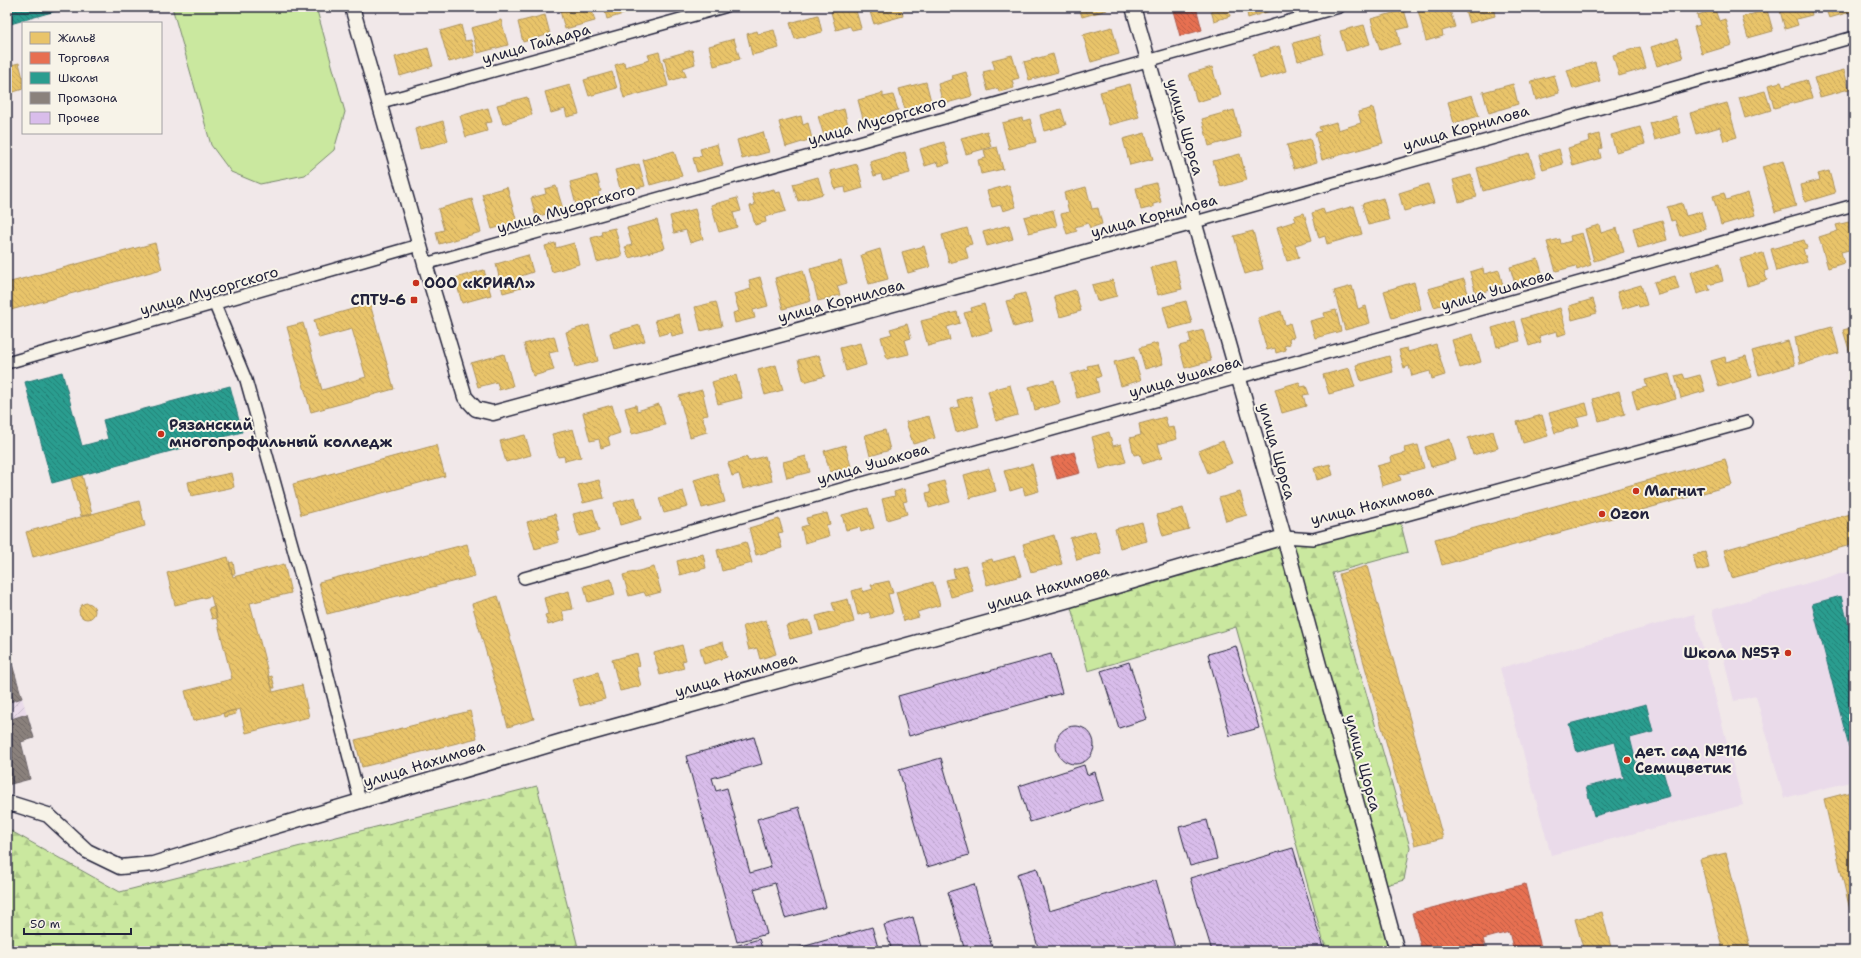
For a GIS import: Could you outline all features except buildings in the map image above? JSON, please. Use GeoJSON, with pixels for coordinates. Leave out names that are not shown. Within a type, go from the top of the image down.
{"type":"FeatureCollection","features":[{"type":"Feature","properties":{"kind":"street"},"geometry":{"type":"LineString","coordinates":[[352,7],[378,103],[420,245],[424,264]]}},
{"type":"Feature","properties":{"kind":"street","name":"улица Гайдара"},"geometry":{"type":"LineString","coordinates":[[378,103],[724,7]]}},
{"type":"Feature","properties":{"kind":"street","name":"улица Щорса"},"geometry":{"type":"LineString","coordinates":[[1133,7],[1284,537],[1397,951]]}},
{"type":"Feature","properties":{"kind":"street","name":"улица Мусоргского"},"geometry":{"type":"LineString","coordinates":[[424,264],[1339,7]]}},
{"type":"Feature","properties":{"kind":"street","name":"улица Корнилова"},"geometry":{"type":"LineString","coordinates":[[424,264],[465,397],[476,409],[493,413],[1195,222],[1854,37]]}},
{"type":"Feature","properties":{"kind":"street","name":"улица Ушакова"},"geometry":{"type":"LineString","coordinates":[[524,578],[1854,206]]}},
{"type":"Feature","properties":{"kind":"street","name":"улица Мусоргского"},"geometry":{"type":"LineString","coordinates":[[7,363],[215,305],[420,245]]}},
{"type":"Feature","properties":{"kind":"street","name":"улица Нахимова"},"geometry":{"type":"LineString","coordinates":[[215,305],[246,380],[322,652],[360,801]]}},
{"type":"Feature","properties":{"kind":"street","name":"улица Нахимова"},"geometry":{"type":"LineString","coordinates":[[7,805],[13,804],[48,815],[87,851],[120,867],[153,864],[569,739],[1069,600],[1284,537],[1313,539],[1747,422]]}},
{"type":"Feature","properties":{"kind":"shaded area","name":"Школа №57"},"geometry":{"type":"Polygon","coordinates":[[[1854,570],[1854,781],[1784,798],[1756,696],[1734,701],[1712,610],[1854,570]]]}},
{"type":"Feature","properties":{"kind":"shaded area"},"geometry":{"type":"Polygon","coordinates":[[[1694,614],[1743,805],[1551,855],[1500,668],[1694,614]]]}},
{"type":"Feature","properties":{"kind":"shaded area"},"geometry":{"type":"Polygon","coordinates":[[[7,647],[34,738],[21,742],[30,779],[7,785],[7,647]]]}},
{"type":"Feature","properties":{"kind":"green space"},"geometry":{"type":"Polygon","coordinates":[[[172,7],[316,7],[345,112],[334,150],[305,175],[260,184],[231,172],[211,145],[172,7]]]}},
{"type":"Feature","properties":{"kind":"green space"},"geometry":{"type":"Polygon","coordinates":[[[1399,517],[1408,552],[1332,573],[1410,847],[1404,880],[1379,887],[1395,951],[1326,951],[1236,627],[1088,671],[1069,600],[1284,537],[1313,539],[1399,517]]]}},
{"type":"Feature","properties":{"kind":"green space"},"geometry":{"type":"Polygon","coordinates":[[[537,786],[579,951],[7,951],[7,831],[11,831],[120,892],[537,786]]]}},
{"type":"Feature","properties":{"kind":"place","name":"ООО «КРИАЛ»"},"geometry":{"type":"Point","coordinates":[416,283]}},
{"type":"Feature","properties":{"kind":"place","name":"СПТУ-6"},"geometry":{"type":"Point","coordinates":[414,300]}},
{"type":"Feature","properties":{"kind":"place","name":"Рязанский многопрофильный колледж"},"geometry":{"type":"Point","coordinates":[161,434]}},
{"type":"Feature","properties":{"kind":"place","name":"Магнит"},"geometry":{"type":"Point","coordinates":[1636,491]}},
{"type":"Feature","properties":{"kind":"place","name":"Ozon"},"geometry":{"type":"Point","coordinates":[1602,514]}},
{"type":"Feature","properties":{"kind":"place","name":"Школа №57"},"geometry":{"type":"Point","coordinates":[1788,653]}},
{"type":"Feature","properties":{"kind":"place","name":"дет. сад №116 Семицветик"},"geometry":{"type":"Point","coordinates":[1627,760]}}]}
